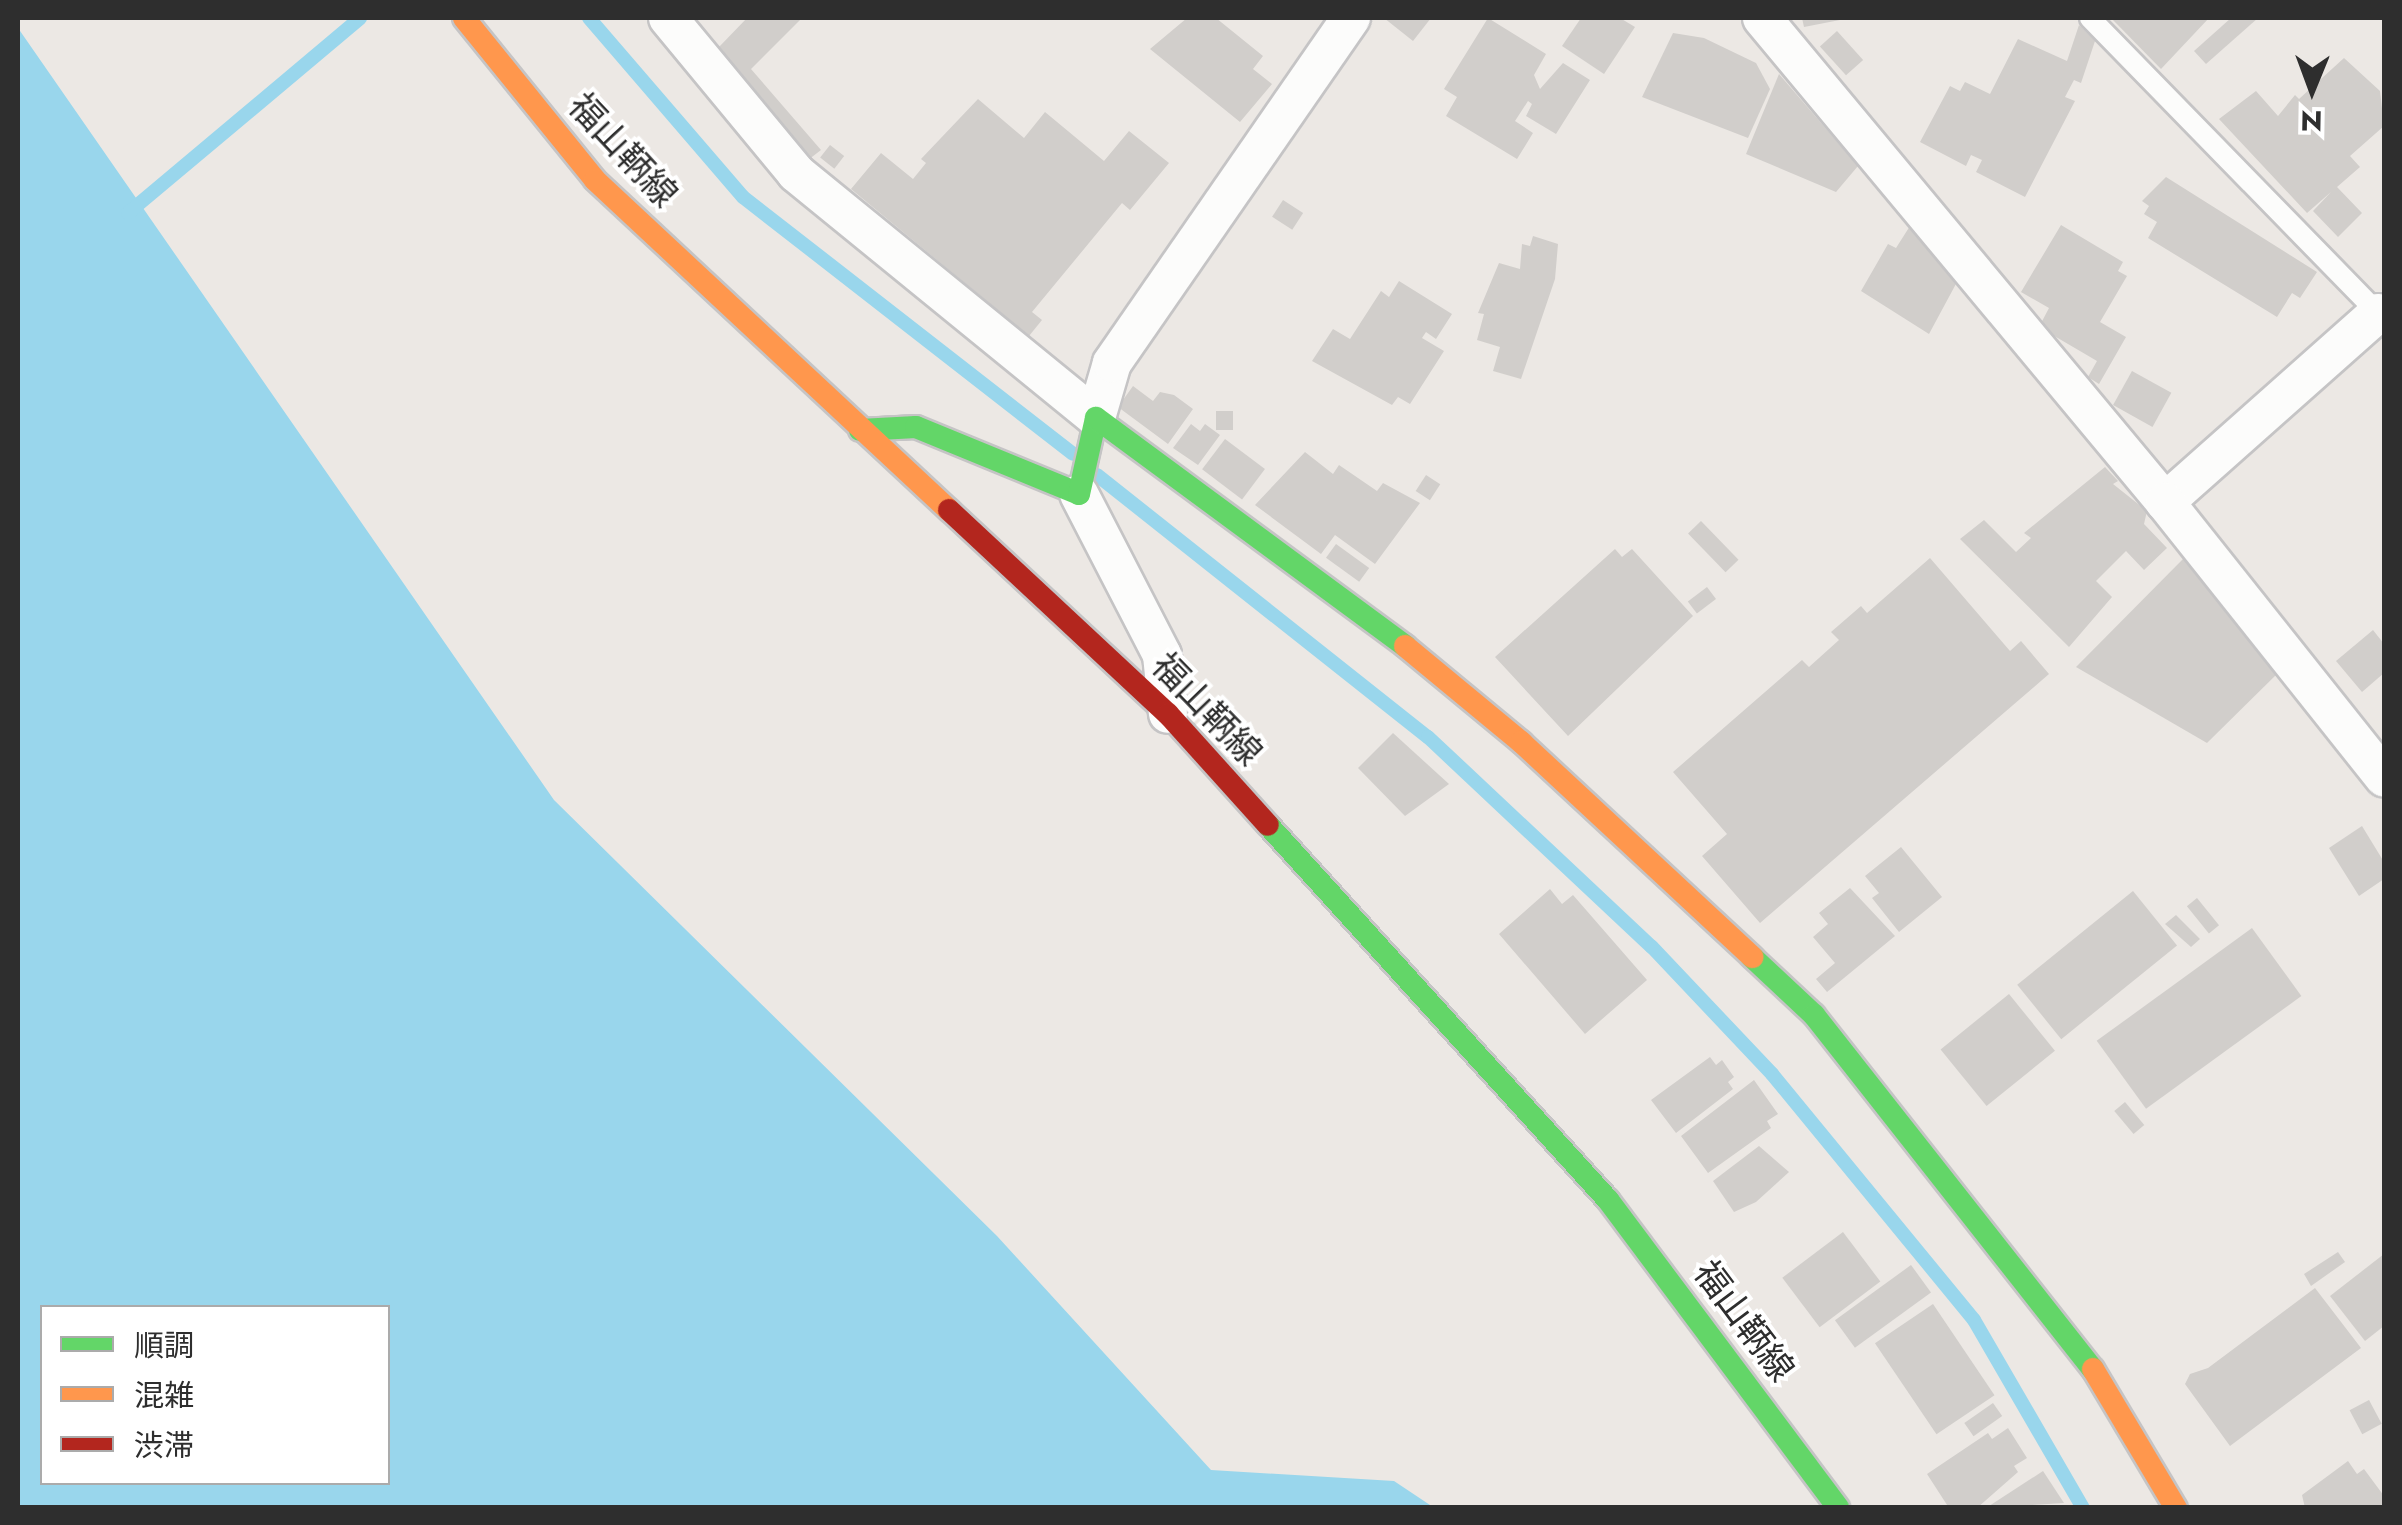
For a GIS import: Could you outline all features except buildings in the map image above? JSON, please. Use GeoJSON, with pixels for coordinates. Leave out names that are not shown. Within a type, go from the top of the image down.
{"type":"FeatureCollection","features":[{"type":"Feature","properties":{"kind":"main road","name":"福山鞆線"},"geometry":{"type":"LineString","coordinates":[[464,18],[595,180],[1168,714],[1608,1200],[1838,1508]]}},
{"type":"Feature","properties":{"kind":"main road"},"geometry":{"type":"LineString","coordinates":[[860,430],[916,427],[1081,486],[1095,424],[1344,596],[1521,742],[1814,1015],[2096,1374],[2176,1508]]}},
{"type":"Feature","properties":{"kind":"street"},"geometry":{"type":"LineString","coordinates":[[668,18],[796,174],[1095,424],[1112,364],[1351,18]]}},
{"type":"Feature","properties":{"kind":"street"},"geometry":{"type":"LineString","coordinates":[[1762,18],[2166,502],[2384,777]]}},
{"type":"Feature","properties":{"kind":"street"},"geometry":{"type":"LineString","coordinates":[[2166,502],[2378,313]]}},
{"type":"Feature","properties":{"kind":"street"},"geometry":{"type":"LineString","coordinates":[[1081,486],[1162,655],[1168,714]]}},
{"type":"Feature","properties":{"kind":"lane"},"geometry":{"type":"LineString","coordinates":[[2090,18],[2378,313]]}},
{"type":"Feature","properties":{"kind":"water"},"geometry":{"type":"Polygon","coordinates":[[[18,28],[554,800],[997,1236],[1211,1470],[1394,1481],[1433,1507],[18,1507],[18,28]]]}},
{"type":"Feature","properties":{"kind":"waterway"},"geometry":{"type":"LineString","coordinates":[[128,213],[360,18]]}},
{"type":"Feature","properties":{"kind":"waterway"},"geometry":{"type":"LineString","coordinates":[[589,18],[743,197],[1073,454]]}},
{"type":"Feature","properties":{"kind":"waterway"},"geometry":{"type":"LineString","coordinates":[[1097,475],[1428,737],[1652,947],[1772,1074],[1974,1320],[2083,1508]]}},
{"type":"Feature","properties":{"kind":"traffic: fast"},"geometry":{"type":"LineString","coordinates":[[860,430],[916,427],[1079,494],[1096,418],[1405,646]]}},
{"type":"Feature","properties":{"kind":"traffic: fast"},"geometry":{"type":"LineString","coordinates":[[1268,825],[1608,1200],[1838,1508]]}},
{"type":"Feature","properties":{"kind":"traffic: fast"},"geometry":{"type":"LineString","coordinates":[[1752,957],[1814,1015],[2093,1369]]}},
{"type":"Feature","properties":{"kind":"traffic: slow"},"geometry":{"type":"LineString","coordinates":[[464,18],[595,180],[949,510]]}},
{"type":"Feature","properties":{"kind":"traffic: slow"},"geometry":{"type":"LineString","coordinates":[[1405,646],[1521,742],[1752,957]]}},
{"type":"Feature","properties":{"kind":"traffic: slow"},"geometry":{"type":"LineString","coordinates":[[2093,1369],[2176,1508]]}},
{"type":"Feature","properties":{"kind":"traffic: jam"},"geometry":{"type":"LineString","coordinates":[[949,510],[1168,714],[1268,825]]}}]}
